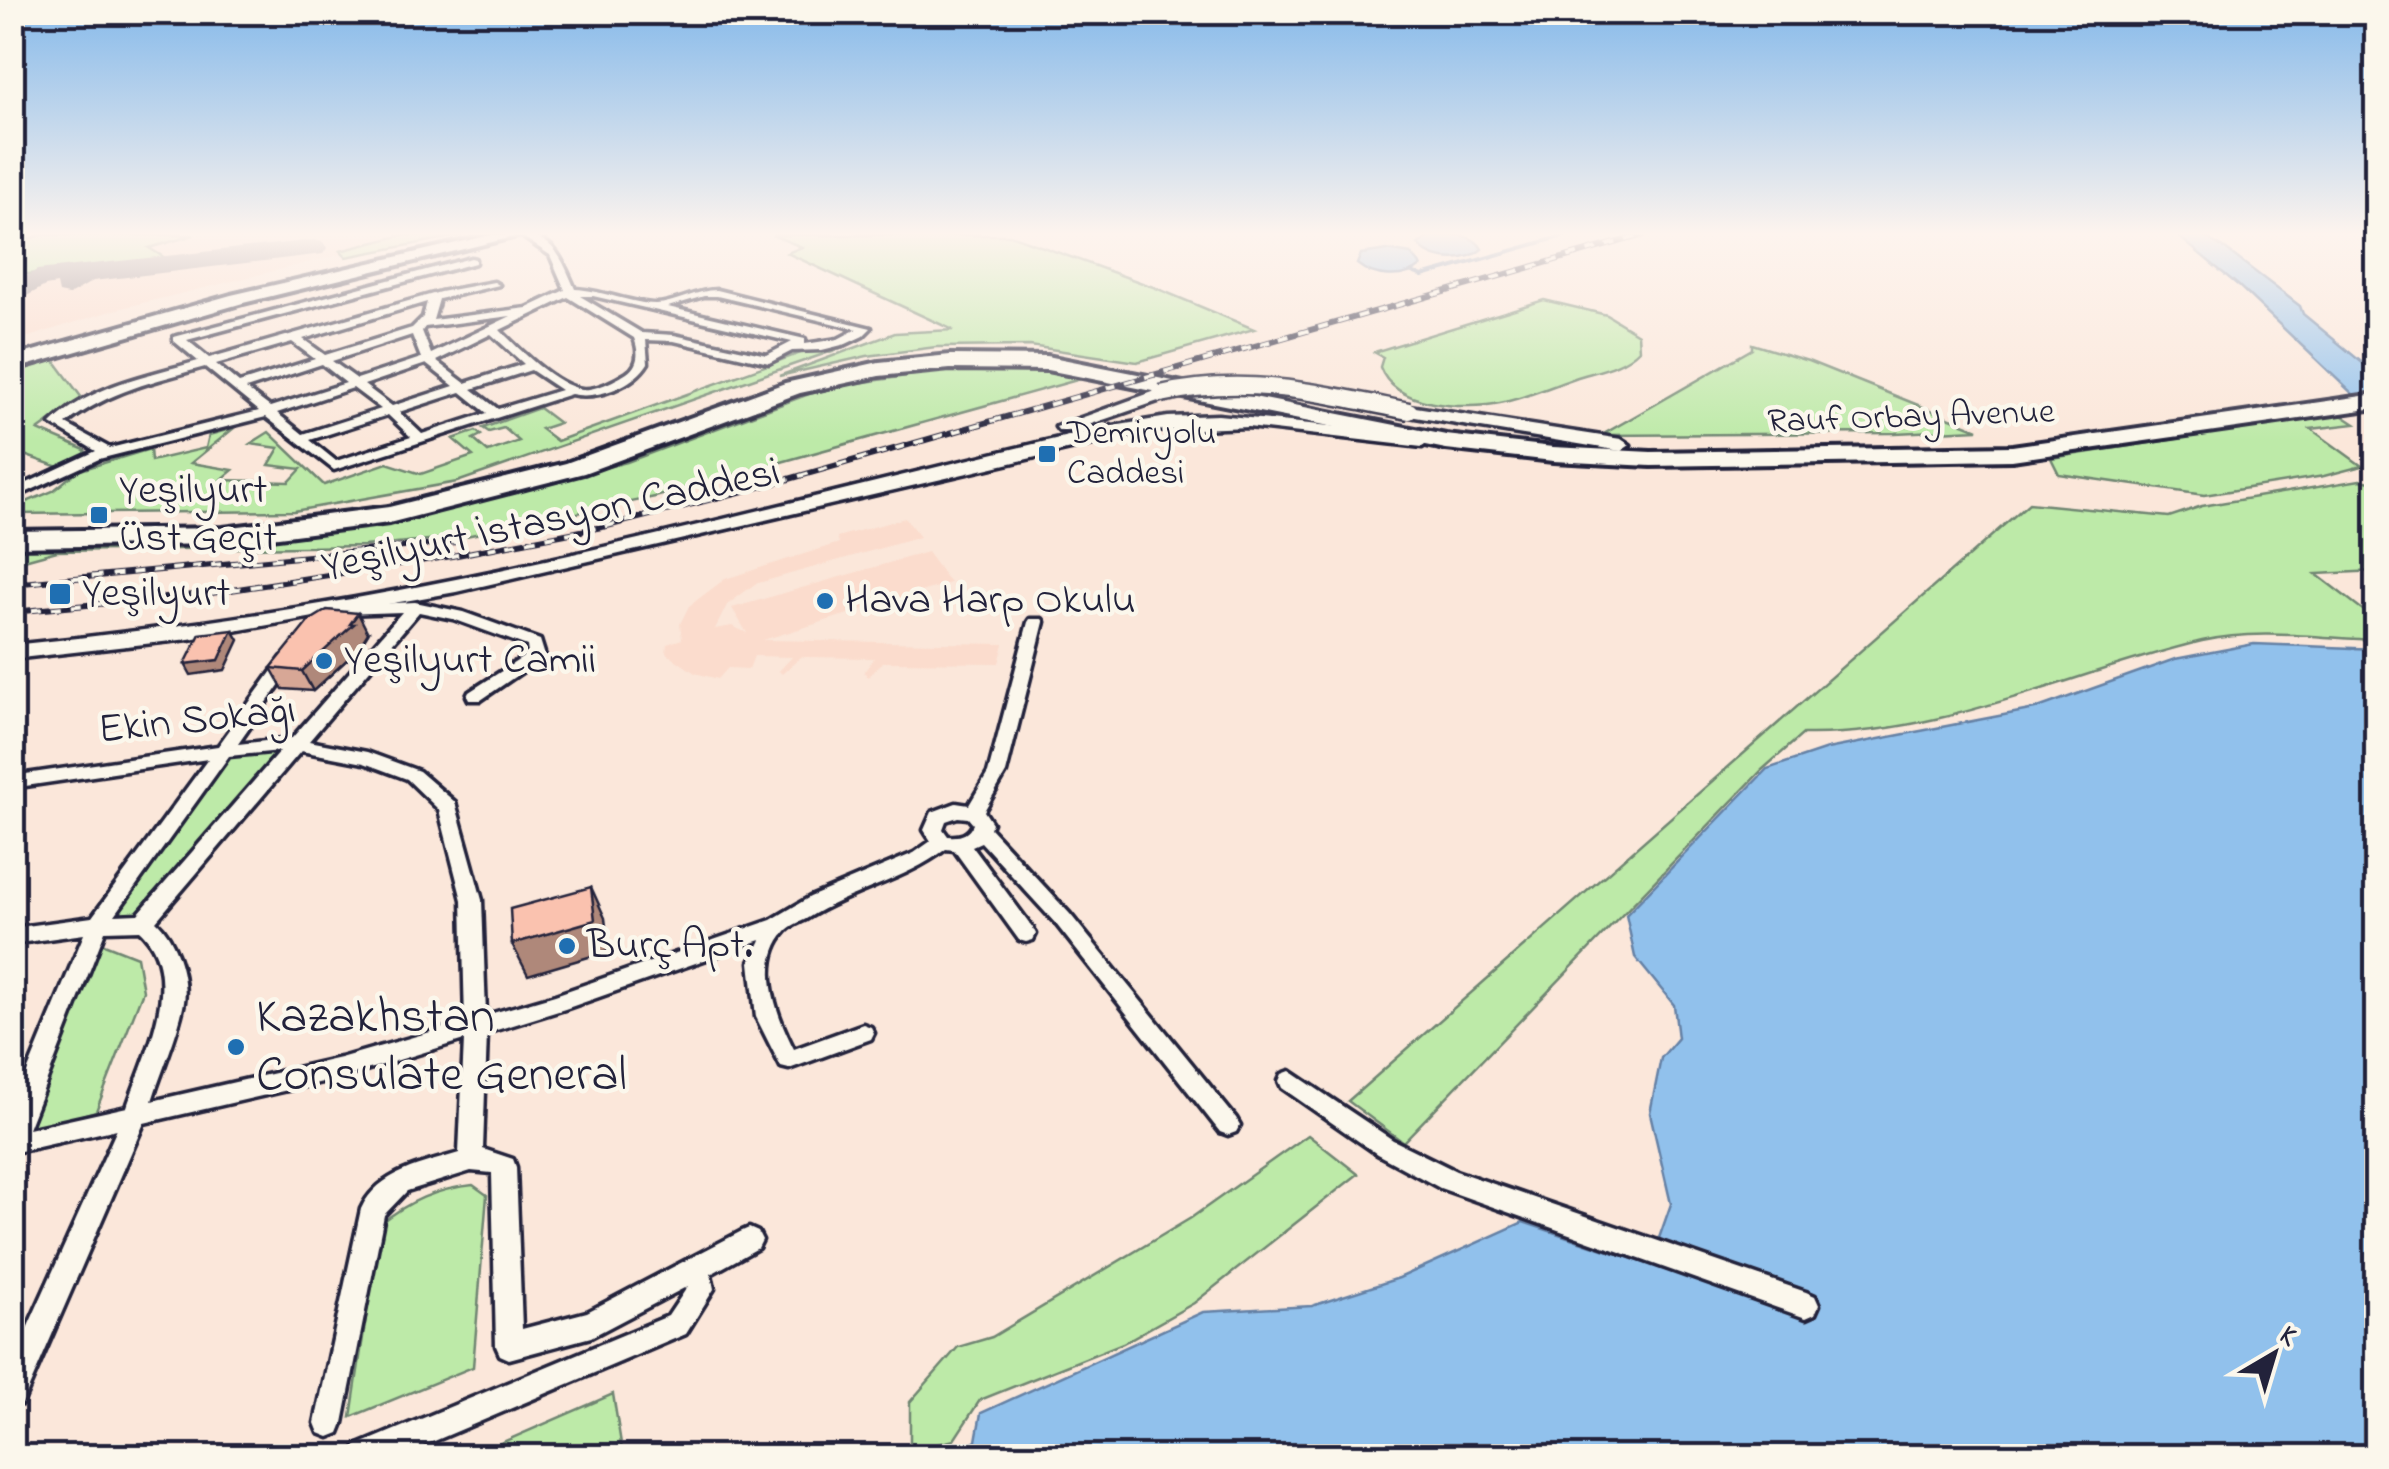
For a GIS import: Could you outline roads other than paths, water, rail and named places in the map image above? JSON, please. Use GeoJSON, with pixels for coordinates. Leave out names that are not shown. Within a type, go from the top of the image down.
{"type":"FeatureCollection","features":[{"type":"Feature","properties":{"kind":"highway","name":"Rauf Orbay Avenue"},"geometry":{"type":"LineString","coordinates":[[221,530],[462,486],[572,456],[788,378],[876,359],[944,352],[1060,354],[1434,427],[1621,445],[1992,439],[2054,434],[2376,385]]}},
{"type":"Feature","properties":{"kind":"highway","name":"Rauf Orbay Avenue"},"geometry":{"type":"LineString","coordinates":[[221,530],[342,523],[450,502],[590,464],[794,388],[914,364],[985,360],[1082,368],[1446,442],[1553,454],[1651,459],[1993,454],[2073,447],[2364,402]]}},
{"type":"Feature","properties":{"kind":"highway"},"geometry":{"type":"LineString","coordinates":[[12,520],[221,530]]}},
{"type":"Feature","properties":{"kind":"highway"},"geometry":{"type":"LineString","coordinates":[[12,529],[221,530]]}},
{"type":"Feature","properties":{"kind":"highway"},"geometry":{"type":"LineString","coordinates":[[12,538],[221,530]]}},
{"type":"Feature","properties":{"kind":"highway"},"geometry":{"type":"LineString","coordinates":[[12,547],[173,542],[221,530]]}},
{"type":"Feature","properties":{"kind":"main road"},"geometry":{"type":"LineString","coordinates":[[12,354],[191,304]]}},
{"type":"Feature","properties":{"kind":"main road"},"geometry":{"type":"LineString","coordinates":[[12,364],[224,304]]}},
{"type":"Feature","properties":{"kind":"main road","name":"Yeşilyurt İstasyon Caddesi"},"geometry":{"type":"LineString","coordinates":[[255,614],[327,609],[706,520],[1012,444],[1161,394],[1208,384],[1246,382],[1621,445]]}},
{"type":"Feature","properties":{"kind":"main road","name":"Yeşilyurt İstasyon Caddesi"},"geometry":{"type":"LineString","coordinates":[[12,652],[255,614],[608,551],[1103,432],[1186,421],[1278,423],[1446,442]]}},
{"type":"Feature","properties":{"kind":"main road","name":"Yeşilyurt İstasyon Caddesi"},"geometry":{"type":"LineString","coordinates":[[12,639],[195,623]]}},
{"type":"Feature","properties":{"kind":"street"},"geometry":{"type":"LineString","coordinates":[[305,304],[178,339],[334,466],[572,390],[589,392],[638,374],[644,354],[638,336]]}},
{"type":"Feature","properties":{"kind":"street"},"geometry":{"type":"LineString","coordinates":[[359,304],[372,315]]}},
{"type":"Feature","properties":{"kind":"street"},"geometry":{"type":"LineString","coordinates":[[109,453],[57,424],[99,395],[411,304]]}},
{"type":"Feature","properties":{"kind":"street"},"geometry":{"type":"LineString","coordinates":[[431,304],[420,327],[428,360],[496,414]]}},
{"type":"Feature","properties":{"kind":"street"},"geometry":{"type":"LineString","coordinates":[[12,495],[79,462],[271,412],[428,360],[544,304]]}},
{"type":"Feature","properties":{"kind":"street"},"geometry":{"type":"LineString","coordinates":[[588,304],[638,336],[674,338],[760,358],[775,358],[802,341],[639,304]]}},
{"type":"Feature","properties":{"kind":"street"},"geometry":{"type":"LineString","coordinates":[[654,307],[667,304]]}},
{"type":"Feature","properties":{"kind":"street"},"geometry":{"type":"LineString","coordinates":[[760,304],[865,328],[857,336],[831,344],[792,348]]}},
{"type":"Feature","properties":{"kind":"street"},"geometry":{"type":"LineString","coordinates":[[239,387],[420,327],[530,310]]}},
{"type":"Feature","properties":{"kind":"street"},"geometry":{"type":"LineString","coordinates":[[494,331],[572,390]]}},
{"type":"Feature","properties":{"kind":"street"},"geometry":{"type":"LineString","coordinates":[[293,337],[390,410],[420,439]]}},
{"type":"Feature","properties":{"kind":"street"},"geometry":{"type":"LineString","coordinates":[[300,439],[534,365]]}},
{"type":"Feature","properties":{"kind":"street"},"geometry":{"type":"LineString","coordinates":[[455,578],[457,615]]}},
{"type":"Feature","properties":{"kind":"street"},"geometry":{"type":"LineString","coordinates":[[143,922],[415,607]]}},
{"type":"Feature","properties":{"kind":"street"},"geometry":{"type":"LineString","coordinates":[[12,1141],[98,924],[327,609],[415,607],[457,615],[534,643],[538,656],[475,696]]}},
{"type":"Feature","properties":{"kind":"street"},"geometry":{"type":"LineString","coordinates":[[12,1141],[340,1068],[476,1028],[778,926],[818,902],[951,843],[977,836],[977,821],[997,773],[1036,622]]}},
{"type":"Feature","properties":{"kind":"street","name":"Ekin Sokağı"},"geometry":{"type":"LineString","coordinates":[[12,782],[221,750],[294,744],[367,758],[413,775],[448,807],[472,900],[476,1028],[470,1160]]}},
{"type":"Feature","properties":{"kind":"street"},"geometry":{"type":"LineString","coordinates":[[1026,934],[951,843],[933,830],[939,817],[956,810],[977,821],[1063,919],[1228,1125]]}},
{"type":"Feature","properties":{"kind":"street"},"geometry":{"type":"LineString","coordinates":[[12,936],[143,922],[158,935],[170,965],[174,998],[135,1116],[12,1394]]}},
{"type":"Feature","properties":{"kind":"street"},"geometry":{"type":"LineString","coordinates":[[778,926],[760,962],[768,1017],[789,1060],[862,1033]]}},
{"type":"Feature","properties":{"kind":"street"},"geometry":{"type":"LineString","coordinates":[[1290,1081],[1385,1147],[1450,1180],[1806,1305]]}},
{"type":"Feature","properties":{"kind":"street"},"geometry":{"type":"LineString","coordinates":[[330,1423],[373,1210],[399,1183],[470,1160],[486,1160],[504,1167],[509,1346],[591,1324],[748,1240]]}},
{"type":"Feature","properties":{"kind":"street"},"geometry":{"type":"LineString","coordinates":[[366,1456],[677,1325],[701,1288],[697,1267]]}},
{"type":"Feature","properties":{"kind":"water"},"geometry":{"type":"Polygon","coordinates":[[[2257,304],[2297,304],[2303,314],[2376,374],[2376,416],[2257,304]]]}},
{"type":"Feature","properties":{"kind":"water"},"geometry":{"type":"Polygon","coordinates":[[[2254,644],[2376,649],[2376,1456],[947,1456],[976,1441],[981,1413],[1203,1312],[1312,1306],[1399,1278],[1523,1222],[1809,1318],[1815,1298],[1658,1241],[1671,1204],[1650,1113],[1661,1058],[1678,1038],[1674,1005],[1635,957],[1626,915],[1767,769],[1827,749],[2035,709],[2175,659],[2254,644]]]}},
{"type":"Feature","properties":{"kind":"railway"},"geometry":{"type":"LineString","coordinates":[[12,612],[205,594],[452,556],[607,526],[775,483],[1403,304]]}},
{"type":"Feature","properties":{"kind":"railway"},"geometry":{"type":"LineString","coordinates":[[12,584],[456,542]]}},
{"type":"Feature","properties":{"kind":"place","name":"Demiryolu Caddesi"},"geometry":{"type":"Point","coordinates":[1047,454]}},
{"type":"Feature","properties":{"kind":"place","name":"Yeşilyurt Üst Geçit"},"geometry":{"type":"Point","coordinates":[99,515]}},
{"type":"Feature","properties":{"kind":"place","name":"Yeşilyurt"},"geometry":{"type":"Point","coordinates":[60,594]}},
{"type":"Feature","properties":{"kind":"place","name":"Hava Harp Okulu"},"geometry":{"type":"Point","coordinates":[825,601]}},
{"type":"Feature","properties":{"kind":"place","name":"Yeşilyurt Camii"},"geometry":{"type":"Point","coordinates":[324,661]}},
{"type":"Feature","properties":{"kind":"place","name":"Burç Apt."},"geometry":{"type":"Point","coordinates":[567,946]}},
{"type":"Feature","properties":{"kind":"place","name":"Kazakhstan Consulate General"},"geometry":{"type":"Point","coordinates":[236,1047]}}]}
